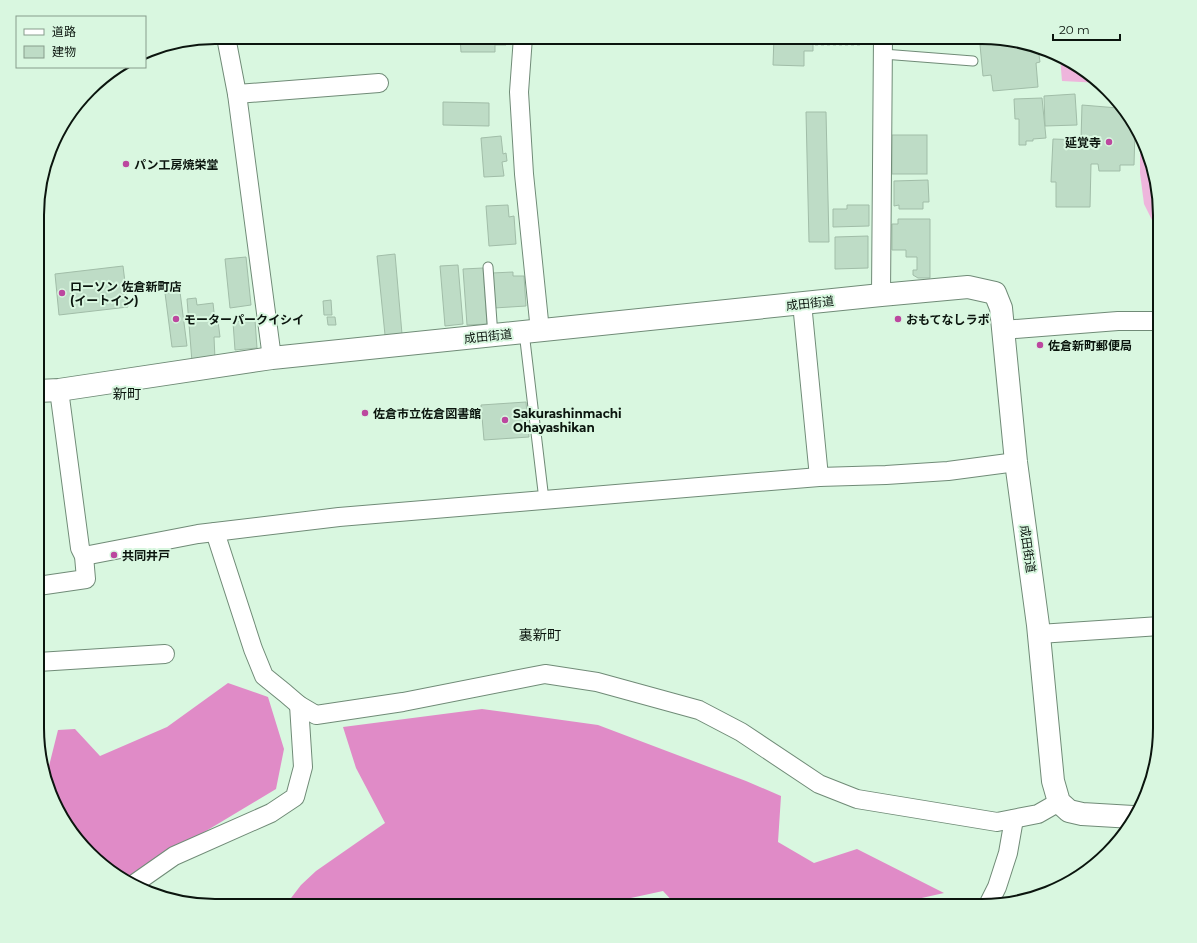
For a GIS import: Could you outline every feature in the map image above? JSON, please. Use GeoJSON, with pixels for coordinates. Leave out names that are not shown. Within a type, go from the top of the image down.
{"type":"FeatureCollection","features":[{"type":"Feature","properties":{"kind":"street"},"geometry":{"type":"LineString","coordinates":[[227,44],[237,94],[272,358]]}},
{"type":"Feature","properties":{"kind":"street"},"geometry":{"type":"LineString","coordinates":[[522,44],[519,92],[532,331]]}},
{"type":"Feature","properties":{"kind":"street"},"geometry":{"type":"LineString","coordinates":[[881,295],[883,45]]}},
{"type":"Feature","properties":{"kind":"street"},"geometry":{"type":"LineString","coordinates":[[237,94],[379,82]]}},
{"type":"Feature","properties":{"kind":"street","name":"成田街道"},"geometry":{"type":"LineString","coordinates":[[49,391],[272,358],[532,331],[881,295],[968,288],[995,293],[1001,308],[1016,462],[1039,634],[1053,781],[1059,802]]}},
{"type":"Feature","properties":{"kind":"street"},"geometry":{"type":"LineString","coordinates":[[802,304],[819,477]]}},
{"type":"Feature","properties":{"kind":"street"},"geometry":{"type":"LineString","coordinates":[[1003,330],[1118,321],[1153,321]]}},
{"type":"Feature","properties":{"kind":"street"},"geometry":{"type":"LineString","coordinates":[[44,585],[86,579],[84,556],[80,548],[49,391]]}},
{"type":"Feature","properties":{"kind":"street"},"geometry":{"type":"LineString","coordinates":[[84,556],[198,534],[339,517],[819,477],[886,475],[948,470],[1016,462]]}},
{"type":"Feature","properties":{"kind":"street"},"geometry":{"type":"LineString","coordinates":[[215,532],[253,649],[264,676],[286,693],[298,705],[316,715],[403,702],[545,674],[590,681],[699,710],[741,732],[819,784],[857,799],[997,822],[1038,814],[1059,802],[1069,811],[1082,814],[1128,817]]}},
{"type":"Feature","properties":{"kind":"street"},"geometry":{"type":"LineString","coordinates":[[1039,634],[1153,626]]}},
{"type":"Feature","properties":{"kind":"street"},"geometry":{"type":"LineString","coordinates":[[44,662],[165,654]]}},
{"type":"Feature","properties":{"kind":"street"},"geometry":{"type":"LineString","coordinates":[[139,881],[174,856],[271,813],[296,797],[303,767],[298,705]]}},
{"type":"Feature","properties":{"kind":"street"},"geometry":{"type":"LineString","coordinates":[[991,899],[997,888],[1008,853],[1014,819]]}},
{"type":"Feature","properties":{"kind":"lane"},"geometry":{"type":"LineString","coordinates":[[883,45],[973,61]]}},
{"type":"Feature","properties":{"kind":"lane"},"geometry":{"type":"LineString","coordinates":[[488,267],[493,336]]}},
{"type":"Feature","properties":{"kind":"lane"},"geometry":{"type":"LineString","coordinates":[[532,331],[544,500]]}},
{"type":"Feature","properties":{"kind":"path"},"geometry":{"type":"LineString","coordinates":[[815,44],[883,45]]}},
{"type":"Feature","properties":{"kind":"shaded area"},"geometry":{"type":"Polygon","coordinates":[[[1061,63],[1090,82],[1062,81],[1061,63]]]}},
{"type":"Feature","properties":{"kind":"shaded area"},"geometry":{"type":"Polygon","coordinates":[[[1140,150],[1152,193],[1153,222],[1144,204],[1140,173],[1140,150]]]}},
{"type":"Feature","properties":{"kind":"shaded area"},"geometry":{"type":"Polygon","coordinates":[[[228,683],[268,697],[284,749],[276,789],[130,877],[102,857],[79,832],[62,804],[53,783],[49,767],[58,730],[75,729],[100,756],[167,727],[228,683]]]}},
{"type":"Feature","properties":{"kind":"shaded area"},"geometry":{"type":"Polygon","coordinates":[[[482,709],[598,725],[746,781],[781,796],[778,842],[814,863],[857,849],[944,893],[917,899],[670,899],[663,891],[626,899],[290,899],[301,885],[316,871],[385,823],[356,768],[343,727],[482,709]]]}},
{"type":"Feature","properties":{"kind":"building"},"geometry":{"type":"Polygon","coordinates":[[[460,44],[506,44],[495,45],[495,52],[461,52],[460,44]]]}},
{"type":"Feature","properties":{"kind":"building"},"geometry":{"type":"Polygon","coordinates":[[[774,44],[813,44],[813,51],[804,51],[804,66],[773,65],[774,44]]]}},
{"type":"Feature","properties":{"kind":"building"},"geometry":{"type":"Polygon","coordinates":[[[980,45],[1004,45],[1039,54],[1040,62],[1036,63],[1038,87],[993,91],[991,75],[983,76],[980,45]]]}},
{"type":"Feature","properties":{"kind":"building"},"geometry":{"type":"Polygon","coordinates":[[[1075,94],[1077,125],[1045,126],[1044,96],[1075,94]]]}},
{"type":"Feature","properties":{"kind":"building"},"geometry":{"type":"Polygon","coordinates":[[[1042,98],[1046,138],[1033,139],[1033,141],[1026,141],[1026,145],[1019,145],[1019,119],[1015,119],[1014,99],[1042,98]]]}},
{"type":"Feature","properties":{"kind":"building"},"geometry":{"type":"Polygon","coordinates":[[[443,102],[489,103],[489,126],[443,125],[443,102]]]}},
{"type":"Feature","properties":{"kind":"building"},"geometry":{"type":"Polygon","coordinates":[[[1082,105],[1116,108],[1135,139],[1134,165],[1120,165],[1120,171],[1099,171],[1098,164],[1091,164],[1090,207],[1056,207],[1056,182],[1051,182],[1053,139],[1081,140],[1082,105]]]}},
{"type":"Feature","properties":{"kind":"building"},"geometry":{"type":"Polygon","coordinates":[[[806,112],[826,112],[829,242],[809,242],[806,112]]]}},
{"type":"Feature","properties":{"kind":"building"},"geometry":{"type":"Polygon","coordinates":[[[892,135],[927,135],[927,174],[892,174],[892,135]]]}},
{"type":"Feature","properties":{"kind":"building"},"geometry":{"type":"Polygon","coordinates":[[[501,136],[503,154],[506,153],[507,161],[502,162],[504,176],[484,177],[481,138],[501,136]]]}},
{"type":"Feature","properties":{"kind":"building"},"geometry":{"type":"Polygon","coordinates":[[[928,180],[929,202],[923,202],[923,209],[899,209],[899,205],[894,206],[894,181],[928,180]]]}},
{"type":"Feature","properties":{"kind":"building"},"geometry":{"type":"Polygon","coordinates":[[[508,205],[509,217],[514,216],[516,244],[489,246],[486,206],[508,205]]]}},
{"type":"Feature","properties":{"kind":"building"},"geometry":{"type":"Polygon","coordinates":[[[847,205],[869,205],[869,226],[833,227],[833,209],[847,209],[847,205]]]}},
{"type":"Feature","properties":{"kind":"building"},"geometry":{"type":"Polygon","coordinates":[[[898,219],[930,219],[930,278],[918,278],[913,275],[913,270],[917,270],[917,257],[906,257],[906,250],[892,250],[892,224],[898,224],[898,219]]]}},
{"type":"Feature","properties":{"kind":"building"},"geometry":{"type":"Polygon","coordinates":[[[868,236],[868,268],[835,269],[835,237],[868,236]]]}},
{"type":"Feature","properties":{"kind":"building"},"geometry":{"type":"Polygon","coordinates":[[[395,254],[402,334],[385,335],[377,256],[395,254]]]}},
{"type":"Feature","properties":{"kind":"building"},"geometry":{"type":"Polygon","coordinates":[[[246,257],[251,305],[230,308],[225,259],[246,257]]]}},
{"type":"Feature","properties":{"kind":"building"},"geometry":{"type":"Polygon","coordinates":[[[458,265],[463,324],[445,326],[440,266],[458,265]]]}},
{"type":"Feature","properties":{"kind":"building"},"geometry":{"type":"Polygon","coordinates":[[[123,266],[128,307],[59,315],[55,274],[123,266]]]}},
{"type":"Feature","properties":{"kind":"building"},"geometry":{"type":"Polygon","coordinates":[[[483,268],[487,324],[467,325],[463,269],[483,268]]]}},
{"type":"Feature","properties":{"kind":"building"},"geometry":{"type":"Polygon","coordinates":[[[513,272],[513,276],[524,276],[526,306],[494,308],[492,273],[513,272]]]}},
{"type":"Feature","properties":{"kind":"building","name":"モーターパークイシイ"},"geometry":{"type":"Polygon","coordinates":[[[180,292],[187,346],[172,347],[165,293],[180,292]]]}},
{"type":"Feature","properties":{"kind":"building"},"geometry":{"type":"Polygon","coordinates":[[[196,298],[197,305],[213,303],[215,321],[218,321],[220,337],[214,337],[215,359],[192,362],[187,299],[196,298]]]}},
{"type":"Feature","properties":{"kind":"building"},"geometry":{"type":"Polygon","coordinates":[[[331,300],[332,315],[324,315],[323,301],[331,300]]]}},
{"type":"Feature","properties":{"kind":"building"},"geometry":{"type":"Polygon","coordinates":[[[327,317],[335,317],[336,325],[328,325],[327,317]]]}},
{"type":"Feature","properties":{"kind":"building"},"geometry":{"type":"Polygon","coordinates":[[[255,320],[257,348],[235,350],[233,322],[255,320]]]}},
{"type":"Feature","properties":{"kind":"building"},"geometry":{"type":"Polygon","coordinates":[[[526,402],[529,437],[484,440],[481,405],[526,402]]]}},
{"type":"Feature","properties":{"kind":"place","name":"延覚寺"},"geometry":{"type":"Point","coordinates":[1109,142]}},
{"type":"Feature","properties":{"kind":"place","name":"パン工房焼栄堂"},"geometry":{"type":"Point","coordinates":[126,164]}},
{"type":"Feature","properties":{"kind":"place","name":"ローソン 佐倉新町店 (イートイン)"},"geometry":{"type":"Point","coordinates":[62,293]}},
{"type":"Feature","properties":{"kind":"place","name":"モーターパークイシイ"},"geometry":{"type":"Point","coordinates":[176,319]}},
{"type":"Feature","properties":{"kind":"place","name":"おもてなしラボ"},"geometry":{"type":"Point","coordinates":[898,319]}},
{"type":"Feature","properties":{"kind":"place","name":"佐倉新町郵便局"},"geometry":{"type":"Point","coordinates":[1040,345]}},
{"type":"Feature","properties":{"kind":"place","name":"佐倉市立佐倉図書館"},"geometry":{"type":"Point","coordinates":[365,413]}},
{"type":"Feature","properties":{"kind":"place","name":"Sakurashinmachi Ohayashikan"},"geometry":{"type":"Point","coordinates":[505,420]}},
{"type":"Feature","properties":{"kind":"place","name":"共同井戸"},"geometry":{"type":"Point","coordinates":[114,555]}},
{"type":"Feature","properties":{"kind":"district","name":"新町"},"geometry":{"type":"Point","coordinates":[127,394]}},
{"type":"Feature","properties":{"kind":"district","name":"裏新町"},"geometry":{"type":"Point","coordinates":[540,635]}}]}
